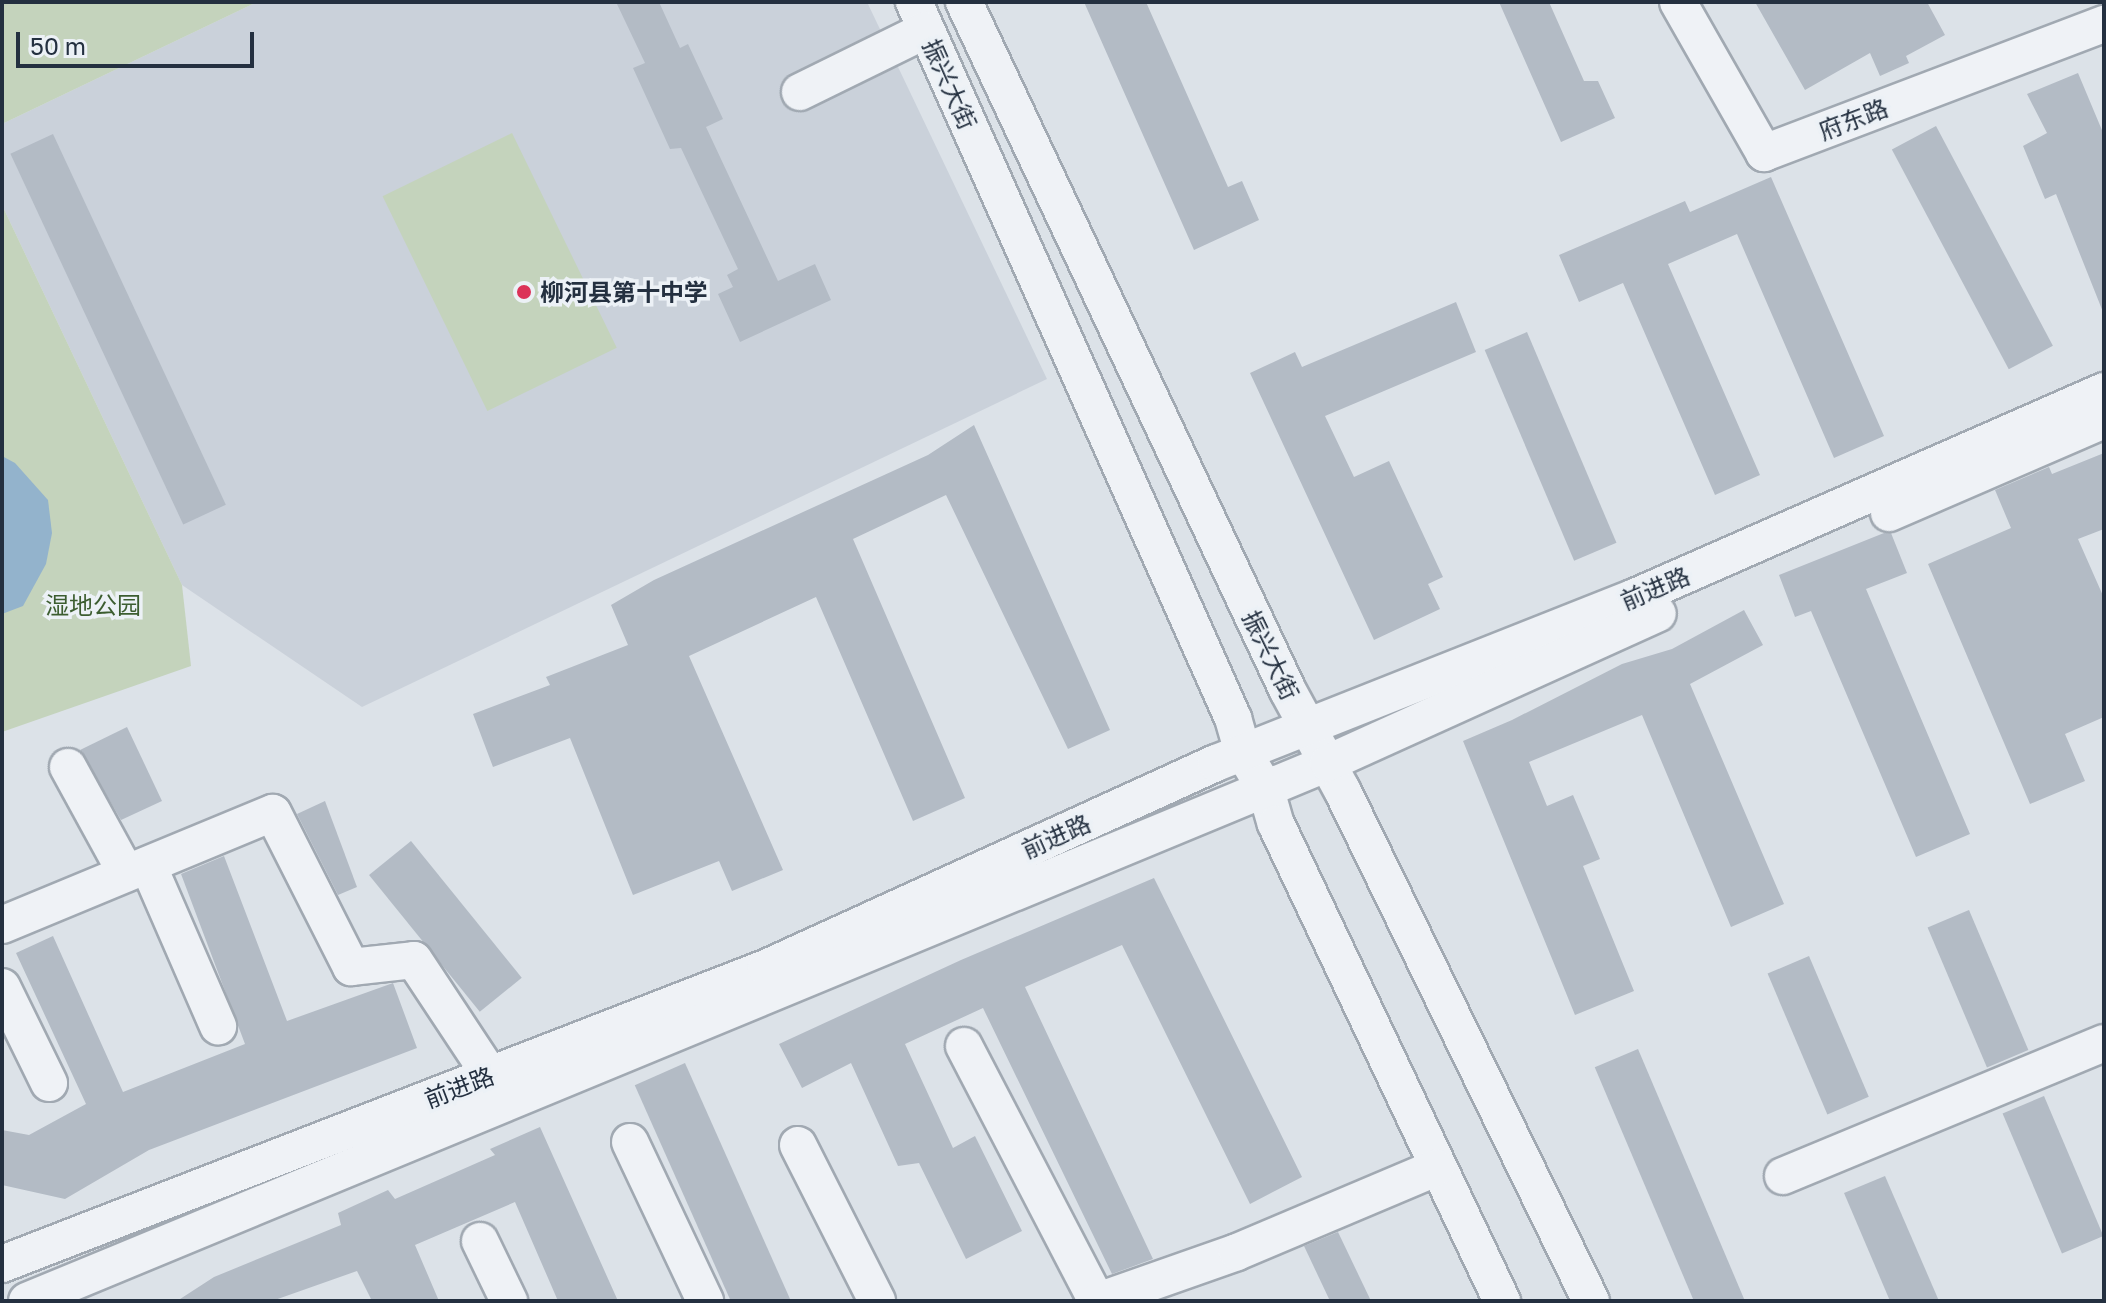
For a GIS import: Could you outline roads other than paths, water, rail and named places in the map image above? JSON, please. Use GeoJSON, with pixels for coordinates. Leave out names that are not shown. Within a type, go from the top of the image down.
{"type":"FeatureCollection","features":[{"type":"Feature","properties":{"kind":"street","name":"振兴大街"},"geometry":{"type":"LineString","coordinates":[[964,2],[1288,691],[1328,763],[1591,1301]]}},
{"type":"Feature","properties":{"kind":"street","name":"府东路"},"geometry":{"type":"LineString","coordinates":[[1678,2],[1764,153],[2104,24]]}},
{"type":"Feature","properties":{"kind":"street","name":"振兴大街"},"geometry":{"type":"LineString","coordinates":[[920,16],[1233,718],[1243,752],[1266,790],[1276,824],[1436,1168],[1502,1301]]}},
{"type":"Feature","properties":{"kind":"street"},"geometry":{"type":"LineString","coordinates":[[800,92],[920,16]]}},
{"type":"Feature","properties":{"kind":"street","name":"前进路"},"geometry":{"type":"LineString","coordinates":[[2,1264],[766,968],[1243,752],[1635,597],[2104,391]]}},
{"type":"Feature","properties":{"kind":"street","name":"前进路"},"geometry":{"type":"LineString","coordinates":[[27,1301],[1266,790],[1651,616],[2104,420]]}},
{"type":"Feature","properties":{"kind":"street"},"geometry":{"type":"LineString","coordinates":[[68,767],[137,869],[218,1026]]}},
{"type":"Feature","properties":{"kind":"street"},"geometry":{"type":"LineString","coordinates":[[2,925],[273,813],[351,967],[414,960],[490,1075]]}},
{"type":"Feature","properties":{"kind":"street"},"geometry":{"type":"LineString","coordinates":[[2,987],[49,1083]]}},
{"type":"Feature","properties":{"kind":"street"},"geometry":{"type":"LineString","coordinates":[[1783,1176],[2104,1043]]}},
{"type":"Feature","properties":{"kind":"street"},"geometry":{"type":"LineString","coordinates":[[964,1046],[1097,1301],[1237,1252],[1436,1168]]}},
{"type":"Feature","properties":{"kind":"street"},"geometry":{"type":"LineString","coordinates":[[630,1142],[705,1301]]}},
{"type":"Feature","properties":{"kind":"street"},"geometry":{"type":"LineString","coordinates":[[798,1145],[877,1301]]}},
{"type":"Feature","properties":{"kind":"street"},"geometry":{"type":"LineString","coordinates":[[480,1241],[509,1301]]}},
{"type":"Feature","properties":{"kind":"water"},"geometry":{"type":"Polygon","coordinates":[[[2,456],[15,463],[48,500],[52,533],[46,564],[23,606],[2,614],[2,456]]]}},
{"type":"Feature","properties":{"kind":"place","name":"柳河县第十中学"},"geometry":{"type":"Point","coordinates":[524,292]}},
{"type":"Feature","properties":{"kind":"park label","name":"湿地公园"},"geometry":{"type":"Point","coordinates":[93,605]}}]}
